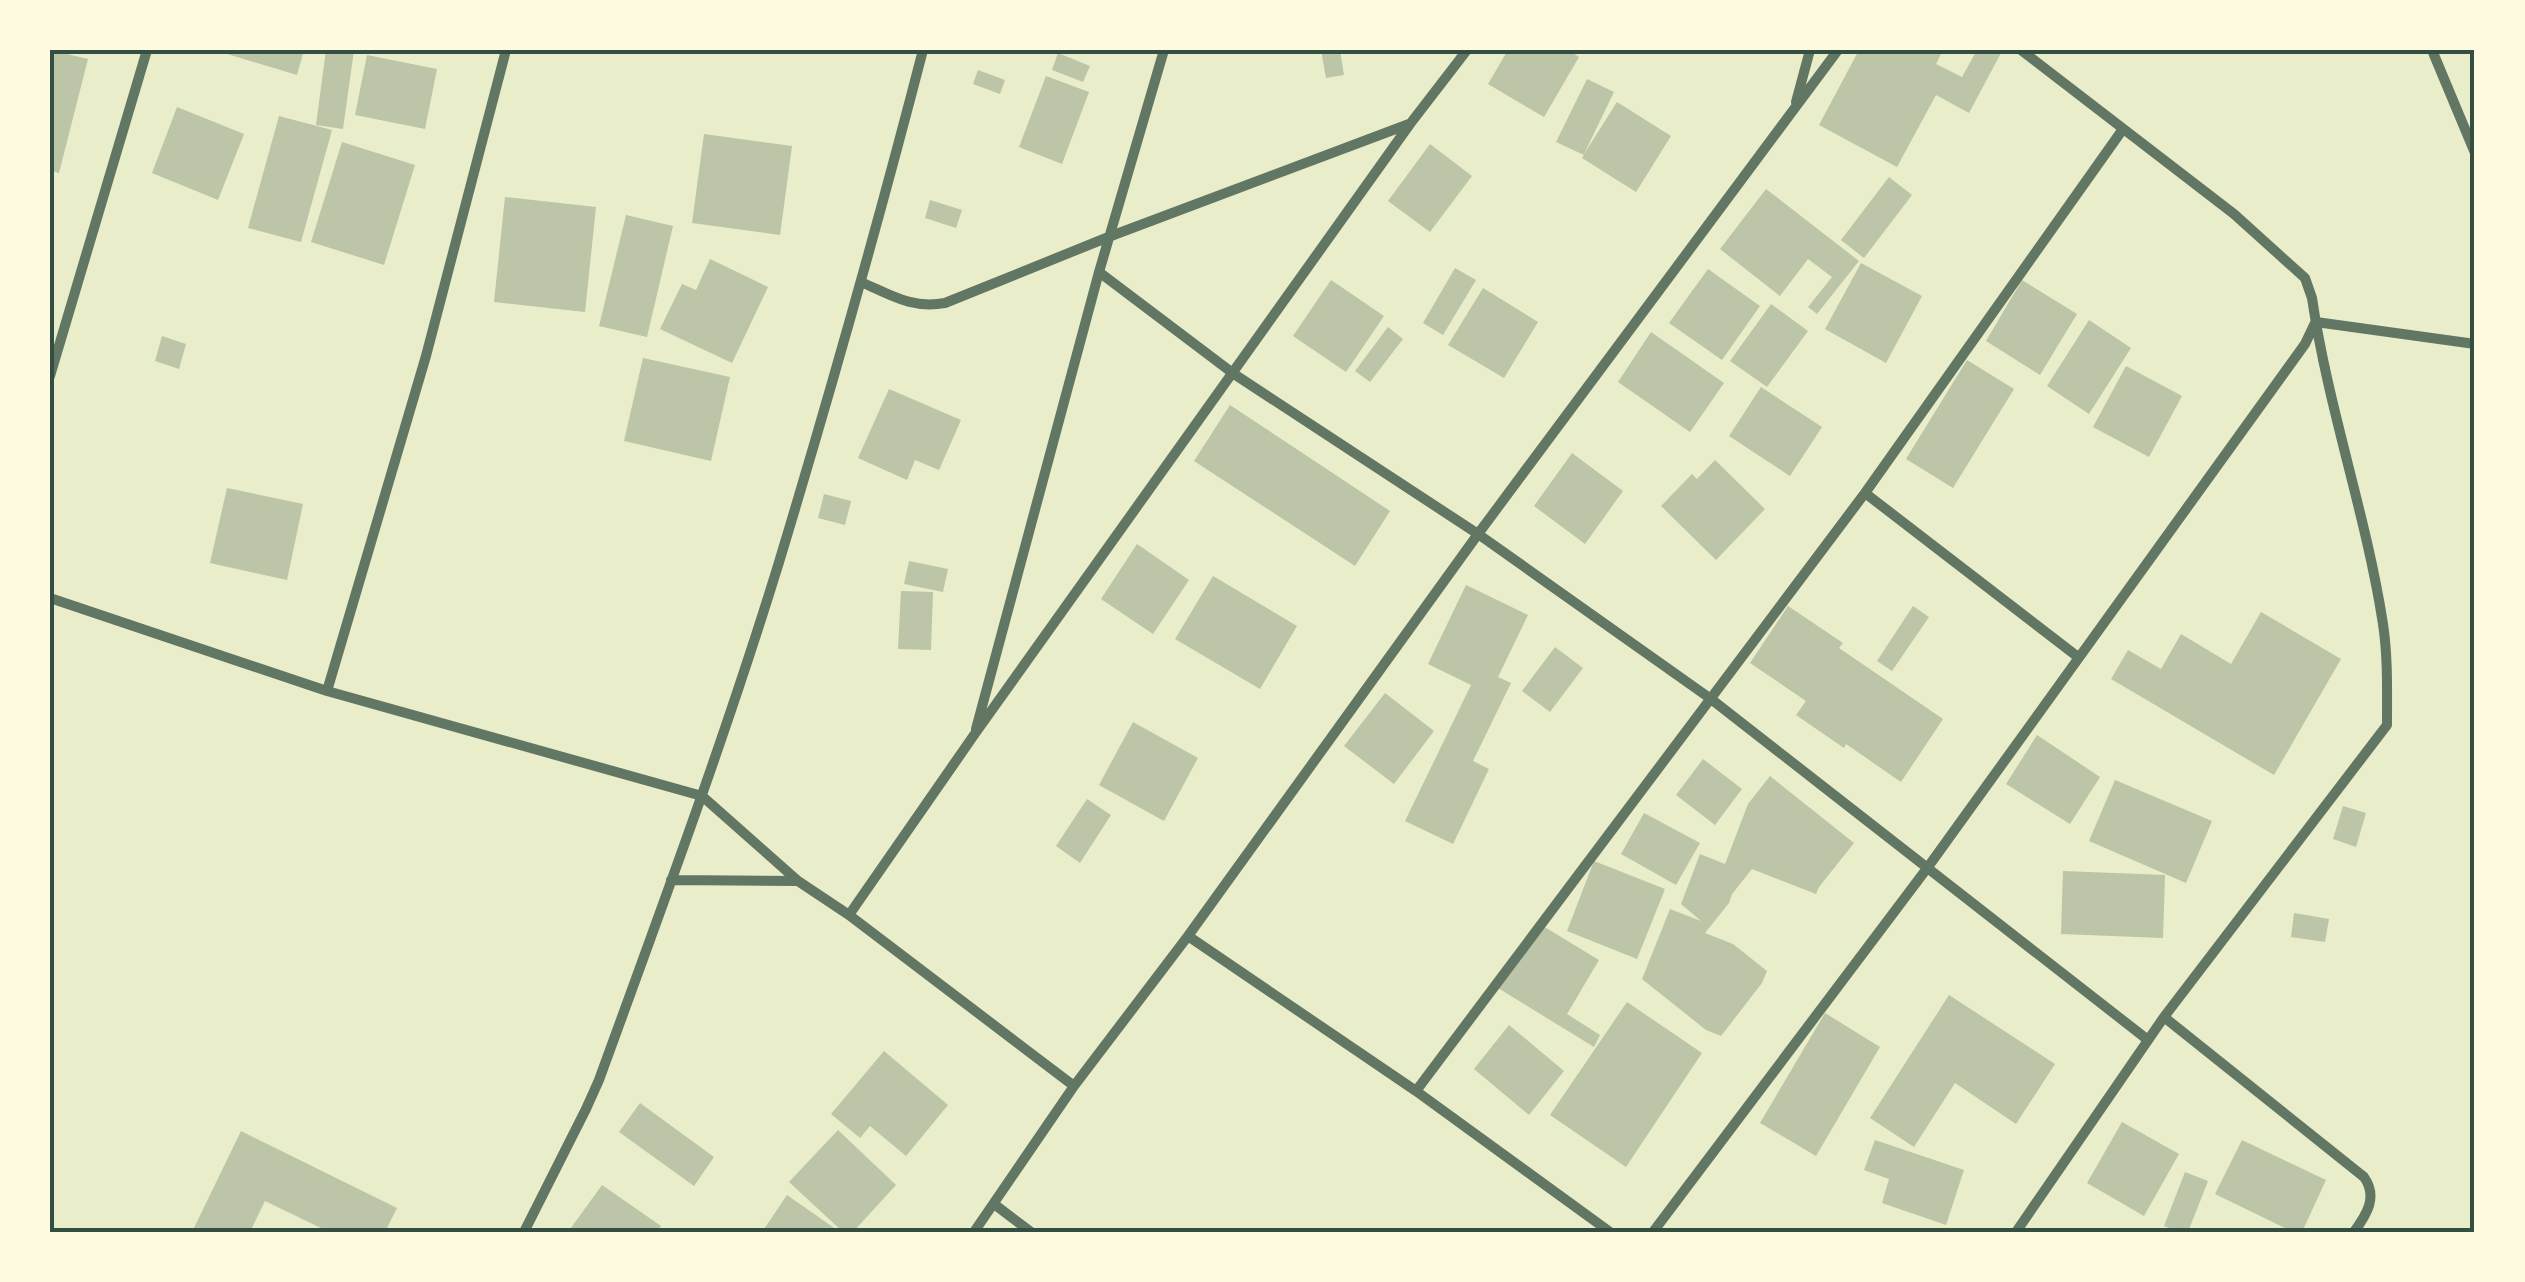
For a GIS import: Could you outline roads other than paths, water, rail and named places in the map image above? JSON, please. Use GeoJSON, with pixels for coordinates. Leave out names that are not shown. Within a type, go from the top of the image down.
{"type":"FeatureCollection","features":[{"type":"Feature","properties":{"kind":"street"},"geometry":{"type":"LineString","coordinates":[[50,376],[147,50]]}},
{"type":"Feature","properties":{"kind":"street"},"geometry":{"type":"LineString","coordinates":[[327,691],[426,356],[506,50]]}},
{"type":"Feature","properties":{"kind":"street"},"geometry":{"type":"LineString","coordinates":[[524,1232],[593,1094],[702,796],[779,561],[924,50]]}},
{"type":"Feature","properties":{"kind":"street"},"geometry":{"type":"LineString","coordinates":[[974,735],[1099,272],[1164,50]]}},
{"type":"Feature","properties":{"kind":"street"},"geometry":{"type":"LineString","coordinates":[[849,915],[1410,124],[1468,50]]}},
{"type":"Feature","properties":{"kind":"street"},"geometry":{"type":"LineString","coordinates":[[1794,109],[1810,50]]}},
{"type":"Feature","properties":{"kind":"street"},"geometry":{"type":"LineString","coordinates":[[974,1232],[1074,1086],[1838,50]]}},
{"type":"Feature","properties":{"kind":"street"},"geometry":{"type":"LineString","coordinates":[[2016,1232],[2164,1016],[2387,725],[2388,682],[2383,626],[2363,526],[2305,278],[2234,214],[2020,50]]}},
{"type":"Feature","properties":{"kind":"street"},"geometry":{"type":"LineString","coordinates":[[2432,50],[2475,152]]}},
{"type":"Feature","properties":{"kind":"street"},"geometry":{"type":"LineString","coordinates":[[861,282],[906,302],[925,306],[945,303],[1410,124]]}},
{"type":"Feature","properties":{"kind":"street"},"geometry":{"type":"LineString","coordinates":[[1416,1091],[1864,494],[2123,129]]}},
{"type":"Feature","properties":{"kind":"street"},"geometry":{"type":"LineString","coordinates":[[1099,272],[1234,374],[1478,534],[1711,699],[2148,1040]]}},
{"type":"Feature","properties":{"kind":"street"},"geometry":{"type":"LineString","coordinates":[[2316,322],[2475,344]]}},
{"type":"Feature","properties":{"kind":"street"},"geometry":{"type":"LineString","coordinates":[[1654,1232],[1928,866],[2306,344],[2316,322]]}},
{"type":"Feature","properties":{"kind":"street"},"geometry":{"type":"LineString","coordinates":[[1864,494],[2078,657]]}},
{"type":"Feature","properties":{"kind":"street"},"geometry":{"type":"LineString","coordinates":[[50,598],[327,691],[702,796],[798,881],[849,915],[1074,1086]]}},
{"type":"Feature","properties":{"kind":"street"},"geometry":{"type":"LineString","coordinates":[[670,880],[798,881]]}},
{"type":"Feature","properties":{"kind":"street"},"geometry":{"type":"LineString","coordinates":[[1188,936],[1416,1091],[1610,1232]]}},
{"type":"Feature","properties":{"kind":"street"},"geometry":{"type":"LineString","coordinates":[[2164,1016],[2364,1177],[2372,1196],[2354,1232]]}},
{"type":"Feature","properties":{"kind":"street"},"geometry":{"type":"LineString","coordinates":[[994,1204],[1032,1232]]}}]}
